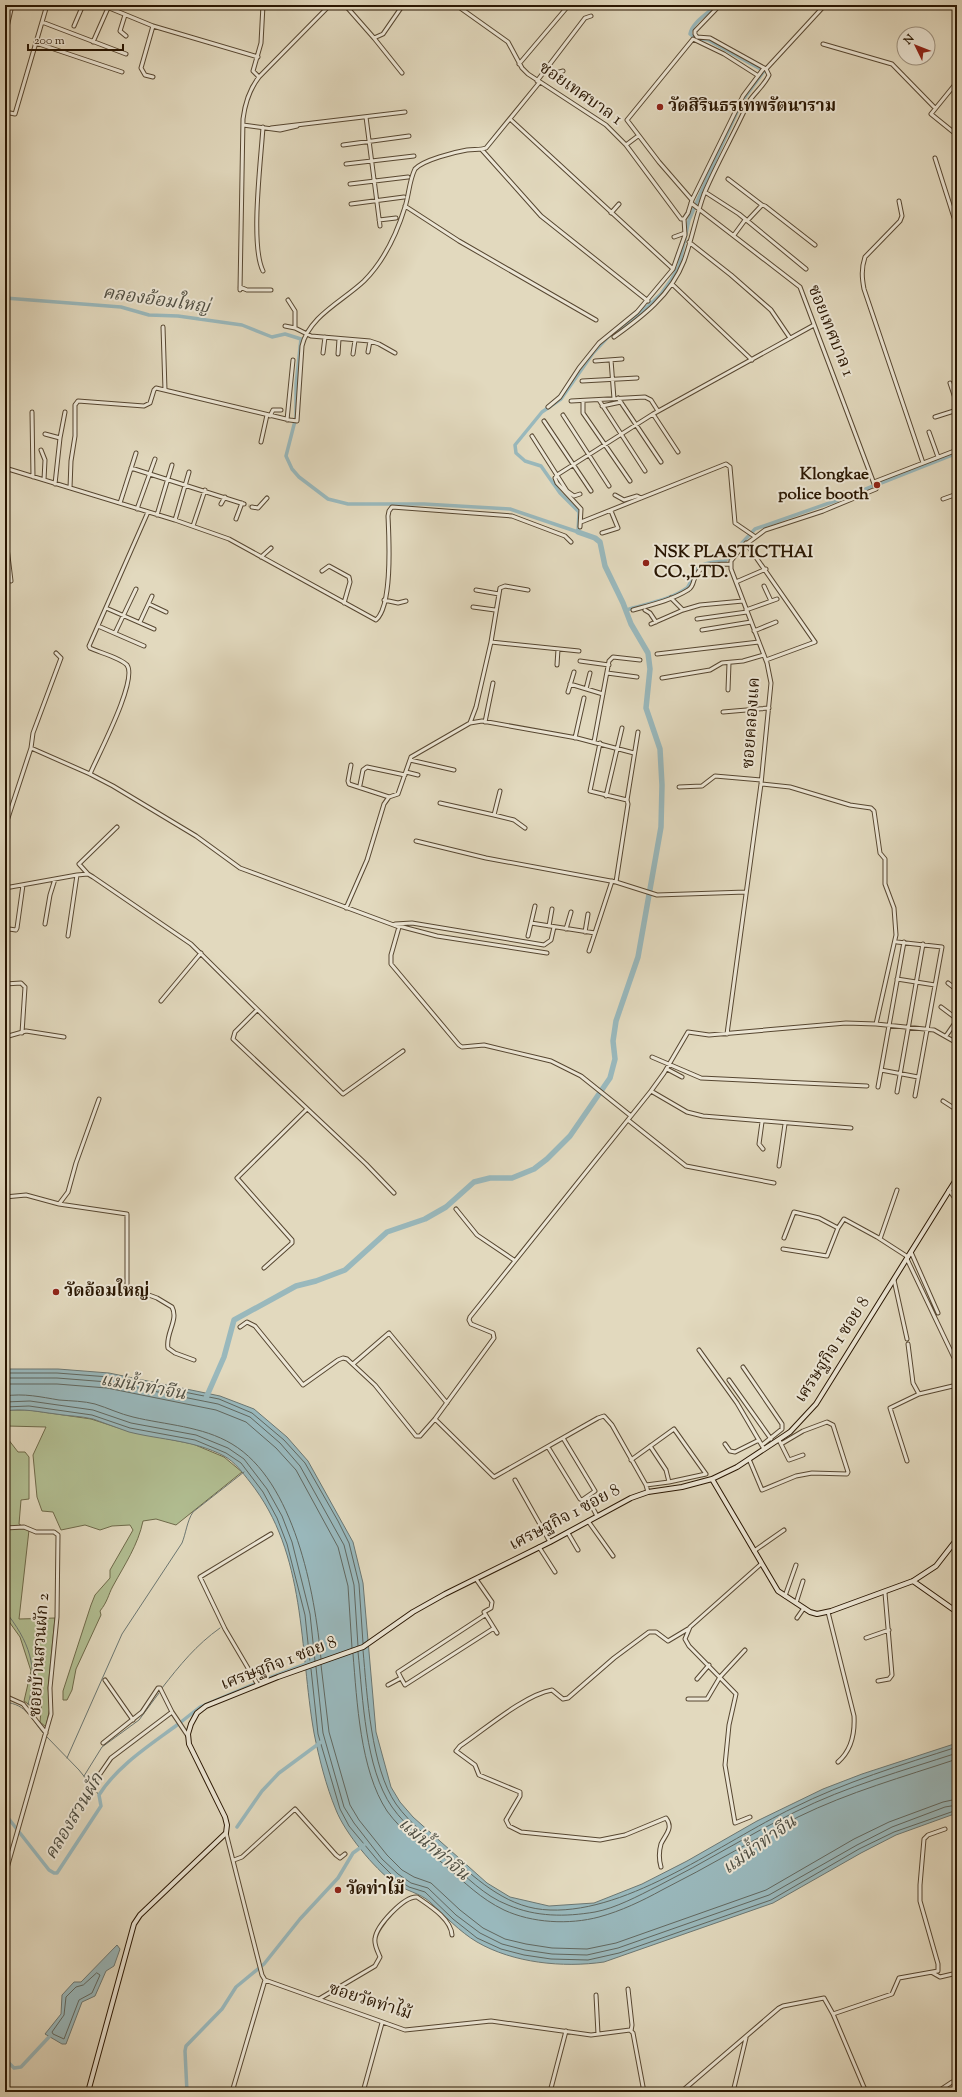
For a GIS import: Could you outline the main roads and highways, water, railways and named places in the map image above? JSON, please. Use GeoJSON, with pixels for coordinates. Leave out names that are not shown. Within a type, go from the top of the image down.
{"type":"FeatureCollection","features":[{"type":"Feature","properties":{"kind":"water","name":"แม่น้ำท่าจีน"},"geometry":{"type":"Polygon","coordinates":[[[5,1369],[58,1369],[109,1373],[220,1396],[254,1409],[287,1437],[308,1461],[353,1542],[363,1583],[376,1732],[391,1787],[400,1802],[413,1817],[487,1883],[510,1897],[549,1906],[594,1903],[642,1884],[687,1861],[757,1821],[823,1789],[862,1774],[957,1743],[957,1813],[896,1835],[773,1903],[604,1962],[588,1964],[555,1964],[522,1959],[491,1949],[465,1934],[426,1899],[394,1883],[361,1850],[340,1819],[326,1782],[314,1733],[298,1603],[291,1571],[282,1540],[268,1510],[241,1471],[232,1461],[224,1456],[189,1443],[141,1435],[84,1417],[18,1410],[5,1411],[5,1369]]]}},
{"type":"Feature","properties":{"kind":"water"},"geometry":{"type":"Polygon","coordinates":[[[117,1945],[120,1949],[114,1966],[106,1971],[95,1996],[82,2002],[66,2044],[62,2044],[45,2034],[61,2014],[62,1995],[74,1982],[81,1982],[117,1945]]]}},
{"type":"Feature","properties":{"kind":"waterway","name":"คลองอ้อมใหญ่"},"geometry":{"type":"LineString","coordinates":[[5,298],[121,307],[149,315],[178,316],[242,325],[272,337],[285,334],[301,339],[296,384],[296,417],[286,456],[292,469],[299,477],[328,499],[348,504],[424,504],[510,509],[578,532],[579,512],[560,493],[541,466],[525,461],[516,453],[515,445],[542,412],[561,399],[593,353],[608,337],[647,307],[661,294],[679,266],[689,220],[742,101],[764,71],[708,40],[695,38],[690,34],[697,22],[716,5]]}},
{"type":"Feature","properties":{"kind":"waterway"},"geometry":{"type":"LineString","coordinates":[[626,610],[666,599],[681,592],[688,587],[692,577],[701,565],[725,561],[755,529],[838,500],[957,453]]}},
{"type":"Feature","properties":{"kind":"waterway"},"geometry":{"type":"LineString","coordinates":[[206,1398],[224,1357],[234,1320],[296,1286],[316,1281],[345,1270],[387,1232],[425,1219],[446,1207],[474,1182],[490,1178],[512,1178],[534,1169],[547,1159],[570,1136],[610,1078],[615,1059],[613,1041],[616,1021],[638,957],[661,827],[662,785],[660,749],[646,708],[650,669],[648,653],[631,624],[623,603],[605,566],[600,542],[595,538],[578,532]]}},
{"type":"Feature","properties":{"kind":"waterway"},"geometry":{"type":"LineString","coordinates":[[67,1758],[122,1634],[182,1543],[189,1519],[193,1512],[244,1472]]}},
{"type":"Feature","properties":{"kind":"waterway"},"geometry":{"type":"LineString","coordinates":[[5,1611],[20,1633],[30,1655],[32,1678],[28,1705]]}},
{"type":"Feature","properties":{"kind":"waterway"},"geometry":{"type":"LineString","coordinates":[[162,1688],[196,1648],[220,1628]]}},
{"type":"Feature","properties":{"kind":"waterway","name":"คลองสวนผัก"},"geometry":{"type":"LineString","coordinates":[[259,1682],[311,1662]]}},
{"type":"Feature","properties":{"kind":"waterway","name":"คลองสวนผัก"},"geometry":{"type":"LineString","coordinates":[[181,1722],[200,1707],[254,1684]]}},
{"type":"Feature","properties":{"kind":"waterway"},"geometry":{"type":"LineString","coordinates":[[84,1776],[102,1747],[139,1720],[159,1693]]}},
{"type":"Feature","properties":{"kind":"waterway"},"geometry":{"type":"LineString","coordinates":[[5,1702],[24,1709],[44,1734]]}},
{"type":"Feature","properties":{"kind":"waterway","name":"คลองสวนผัก"},"geometry":{"type":"LineString","coordinates":[[5,1814],[49,1870],[57,1873],[101,1806],[99,1795],[106,1784],[124,1765],[177,1725]]}},
{"type":"Feature","properties":{"kind":"waterway"},"geometry":{"type":"LineString","coordinates":[[46,1736],[79,1770],[99,1795]]}},
{"type":"Feature","properties":{"kind":"waterway"},"geometry":{"type":"LineString","coordinates":[[237,1827],[262,1791],[279,1773],[321,1742]]}},
{"type":"Feature","properties":{"kind":"waterway"},"geometry":{"type":"LineString","coordinates":[[187,2092],[186,2046],[222,2009],[236,1987],[264,1964],[300,1919],[338,1878],[353,1853],[364,1845]]}},
{"type":"Feature","properties":{"kind":"waterway","name":"คลองสวนผัก"},"geometry":{"type":"LineString","coordinates":[[5,2059],[14,2068],[21,2067],[49,2037]]}},
{"type":"Feature","properties":{"kind":"tunnel"},"geometry":{"type":"LineString","coordinates":[[244,504],[252,507]]}},
{"type":"Feature","properties":{"kind":"place","name":"วัดสิรินธรเทพรัตนาราม"},"geometry":{"type":"Point","coordinates":[660,107]}},
{"type":"Feature","properties":{"kind":"place","name":"Klongkae police booth"},"geometry":{"type":"Point","coordinates":[877,485]}},
{"type":"Feature","properties":{"kind":"place","name":"NSK PLASTICTHAI CO.,LTD."},"geometry":{"type":"Point","coordinates":[646,563]}},
{"type":"Feature","properties":{"kind":"place","name":"วัดอ้อมใหญ่"},"geometry":{"type":"Point","coordinates":[56,1292]}},
{"type":"Feature","properties":{"kind":"place","name":"วัดท่าไม้"},"geometry":{"type":"Point","coordinates":[338,1890]}}]}
